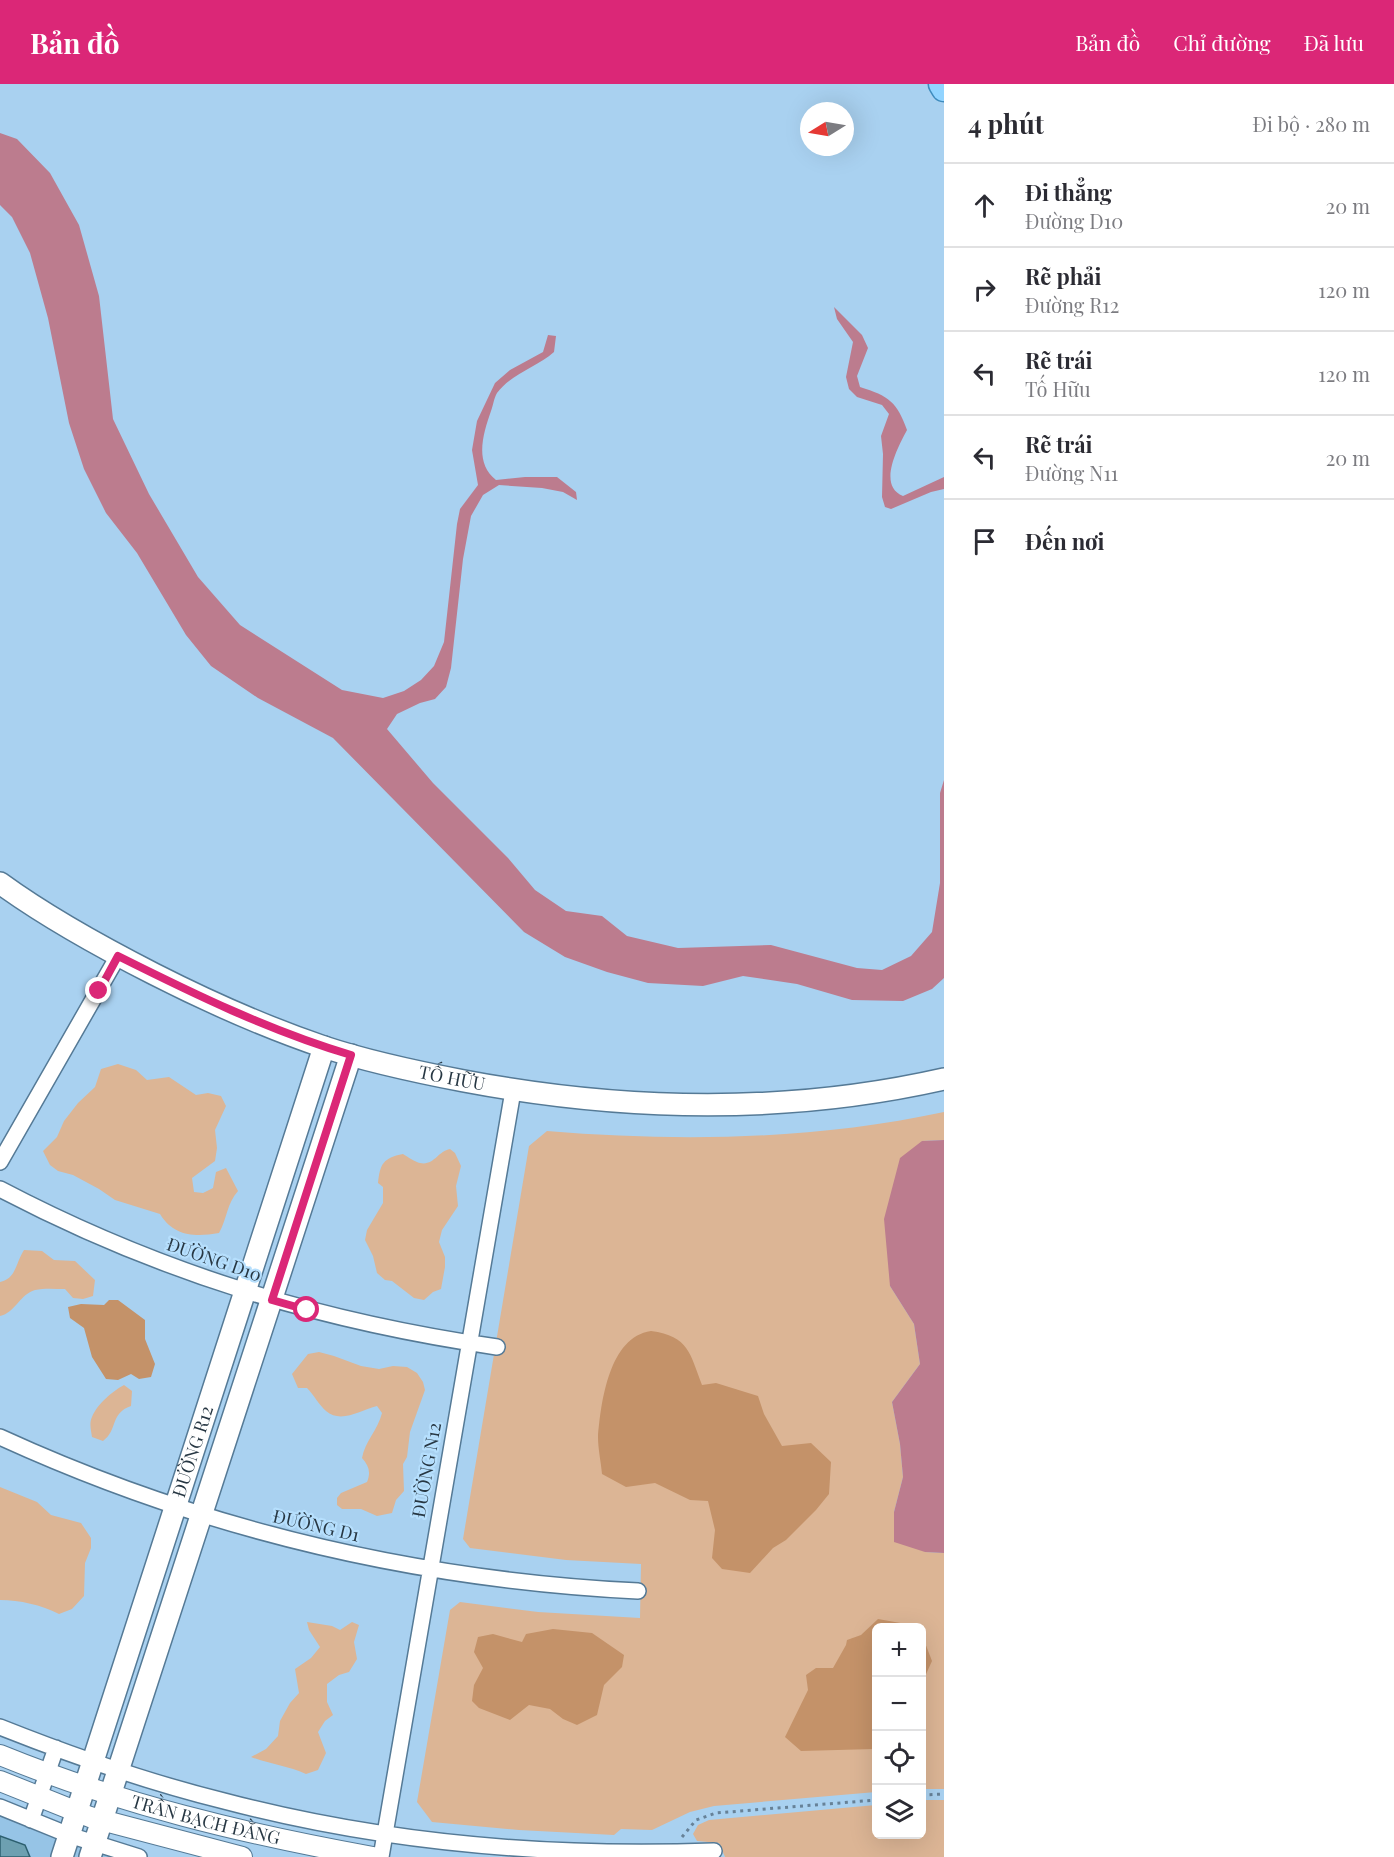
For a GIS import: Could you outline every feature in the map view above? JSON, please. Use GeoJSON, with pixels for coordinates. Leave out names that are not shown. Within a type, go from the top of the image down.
{"type":"FeatureCollection","features":[{"type":"Feature","properties":{"kind":"main road"},"geometry":{"type":"LineString","coordinates":[[940,84],[944,90]]}},
{"type":"Feature","properties":{"kind":"main road","name":"TỐ HỮU"},"geometry":{"type":"LineString","coordinates":[[0,883],[118,956],[202,999],[324,1047],[386,1065],[513,1091],[612,1102],[730,1105],[828,1100],[944,1079]]}},
{"type":"Feature","properties":{"kind":"main road","name":"ĐƯỜNG R12"},"geometry":{"type":"LineString","coordinates":[[62,1857],[324,1047]]}},
{"type":"Feature","properties":{"kind":"main road","name":"ĐƯỜNG R12"},"geometry":{"type":"LineString","coordinates":[[92,1850],[351,1055]]}},
{"type":"Feature","properties":{"kind":"street"},"geometry":{"type":"LineString","coordinates":[[0,1162],[118,956]]}},
{"type":"Feature","properties":{"kind":"street","name":"ĐƯỜNG N12"},"geometry":{"type":"LineString","coordinates":[[381,1857],[513,1091]]}},
{"type":"Feature","properties":{"kind":"street","name":"ĐƯỜNG D10"},"geometry":{"type":"LineString","coordinates":[[0,1189],[103,1238],[244,1292],[373,1325],[497,1347]]}},
{"type":"Feature","properties":{"kind":"street","name":"ĐƯỜNG D1"},"geometry":{"type":"LineString","coordinates":[[0,1437],[79,1472],[201,1515],[278,1538],[430,1570],[527,1583],[638,1591]]}},
{"type":"Feature","properties":{"kind":"street"},"geometry":{"type":"LineString","coordinates":[[0,1727],[118,1770],[223,1801],[320,1822],[384,1833],[544,1851],[672,1855],[714,1851]]}},
{"type":"Feature","properties":{"kind":"street"},"geometry":{"type":"LineString","coordinates":[[37,1822],[39,1797],[53,1776],[62,1750]]}},
{"type":"Feature","properties":{"kind":"street"},"geometry":{"type":"LineString","coordinates":[[0,1755],[85,1787]]}},
{"type":"Feature","properties":{"kind":"street"},"geometry":{"type":"LineString","coordinates":[[0,1781],[77,1812]]}},
{"type":"Feature","properties":{"kind":"street","name":"TRẦN BẠCH ĐẰNG"},"geometry":{"type":"LineString","coordinates":[[85,1787],[250,1833],[373,1857]]}},
{"type":"Feature","properties":{"kind":"street"},"geometry":{"type":"LineString","coordinates":[[0,1807],[69,1835],[92,1850],[139,1857]]}},
{"type":"Feature","properties":{"kind":"street","name":"TRẦN BẠCH ĐẰNG"},"geometry":{"type":"LineString","coordinates":[[77,1812],[242,1857]]}},
{"type":"Feature","properties":{"kind":"path"},"geometry":{"type":"LineString","coordinates":[[926,1795],[944,1794]]}},
{"type":"Feature","properties":{"kind":"path"},"geometry":{"type":"LineString","coordinates":[[672,1855],[691,1824],[702,1816],[872,1800]]}},
{"type":"Feature","properties":{"kind":"shaded area"},"geometry":{"type":"Polygon","coordinates":[[[0,133],[17,139],[50,173],[79,225],[99,296],[113,419],[149,494],[198,577],[240,625],[342,690],[383,698],[404,691],[421,680],[434,666],[444,642],[460,509],[478,485],[472,450],[477,421],[495,383],[510,370],[543,352],[548,335],[556,336],[554,352],[509,381],[497,393],[483,438],[483,457],[489,473],[496,480],[557,477],[576,492],[577,500],[563,492],[499,485],[483,495],[471,516],[463,559],[451,668],[446,687],[435,699],[397,714],[387,729],[433,783],[508,858],[535,890],[566,911],[602,916],[627,936],[678,948],[771,945],[857,968],[882,970],[911,956],[932,932],[940,883],[940,793],[944,780],[944,978],[932,989],[903,1001],[852,1000],[797,984],[743,976],[703,986],[648,983],[565,957],[524,932],[333,738],[258,698],[211,666],[186,635],[137,553],[106,513],[84,469],[69,423],[48,318],[30,253],[12,217],[0,205],[0,133]]]}},
{"type":"Feature","properties":{"kind":"shaded area"},"geometry":{"type":"Polygon","coordinates":[[[834,307],[862,335],[868,348],[857,376],[860,387],[891,401],[900,413],[907,430],[895,456],[890,475],[895,491],[903,496],[944,477],[944,489],[891,509],[885,507],[882,497],[881,436],[889,414],[882,405],[857,397],[849,389],[846,377],[853,342],[837,319],[834,307]]]}},
{"type":"Feature","properties":{"kind":"shaded area"},"geometry":{"type":"Polygon","coordinates":[[[118,1064],[136,1070],[147,1080],[169,1077],[196,1095],[208,1093],[221,1096],[226,1106],[215,1130],[217,1148],[215,1161],[192,1178],[194,1192],[203,1193],[213,1188],[216,1172],[226,1168],[238,1191],[219,1233],[186,1234],[172,1227],[160,1214],[115,1200],[73,1175],[58,1171],[50,1165],[43,1151],[57,1137],[64,1121],[78,1103],[95,1087],[101,1069],[118,1064]]]}},
{"type":"Feature","properties":{"kind":"shaded area"},"geometry":{"type":"Polygon","coordinates":[[[944,1112],[944,1140],[922,1141],[890,1286],[914,1324],[920,1364],[892,1402],[900,1444],[903,1477],[894,1512],[925,1552],[944,1553],[944,1789],[926,1789],[926,1623],[872,1623],[872,1792],[714,1806],[690,1812],[652,1830],[621,1829],[614,1835],[432,1822],[417,1802],[450,1610],[460,1602],[538,1612],[640,1618],[641,1564],[566,1560],[470,1548],[463,1539],[529,1146],[547,1131],[647,1137],[747,1136],[846,1128],[944,1112]]]}},
{"type":"Feature","properties":{"kind":"shaded area"},"geometry":{"type":"Polygon","coordinates":[[[944,1140],[944,1553],[925,1552],[894,1542],[894,1512],[903,1477],[900,1444],[892,1402],[920,1364],[914,1324],[890,1286],[884,1219],[900,1158],[922,1141],[944,1140]]]}},
{"type":"Feature","properties":{"kind":"shaded area"},"geometry":{"type":"Polygon","coordinates":[[[450,1149],[455,1153],[461,1166],[456,1186],[458,1206],[442,1230],[439,1242],[445,1257],[441,1289],[433,1292],[424,1300],[414,1298],[377,1273],[373,1256],[365,1240],[367,1230],[383,1203],[383,1187],[378,1183],[380,1171],[387,1160],[396,1156],[403,1154],[416,1162],[425,1163],[450,1149]]]}},
{"type":"Feature","properties":{"kind":"shaded area"},"geometry":{"type":"Polygon","coordinates":[[[24,1250],[42,1251],[54,1260],[75,1261],[95,1280],[93,1296],[83,1299],[73,1298],[65,1289],[35,1290],[25,1295],[10,1311],[0,1316],[0,1282],[13,1274],[24,1250]]]}},
{"type":"Feature","properties":{"kind":"shaded area"},"geometry":{"type":"Polygon","coordinates":[[[109,1300],[118,1300],[145,1320],[145,1339],[155,1364],[151,1377],[139,1379],[131,1374],[118,1380],[106,1379],[92,1357],[84,1328],[70,1318],[68,1307],[81,1304],[104,1305],[109,1300]]]}},
{"type":"Feature","properties":{"kind":"shaded area"},"geometry":{"type":"Polygon","coordinates":[[[651,1331],[664,1333],[681,1342],[691,1356],[702,1385],[716,1383],[758,1396],[764,1414],[782,1446],[811,1443],[831,1462],[829,1494],[786,1540],[773,1548],[750,1573],[722,1569],[712,1558],[715,1530],[708,1501],[690,1500],[655,1483],[626,1487],[602,1474],[598,1437],[610,1373],[625,1345],[637,1336],[651,1331]]]}},
{"type":"Feature","properties":{"kind":"shaded area"},"geometry":{"type":"Polygon","coordinates":[[[319,1352],[361,1366],[379,1369],[393,1366],[407,1367],[417,1373],[423,1382],[425,1390],[410,1432],[407,1457],[403,1464],[404,1491],[396,1500],[392,1513],[377,1516],[361,1509],[342,1509],[337,1505],[337,1498],[341,1493],[367,1482],[369,1469],[362,1458],[382,1413],[377,1406],[351,1415],[332,1415],[323,1409],[307,1388],[298,1388],[292,1374],[308,1354],[319,1352]]]}},
{"type":"Feature","properties":{"kind":"shaded area"},"geometry":{"type":"Polygon","coordinates":[[[124,1385],[132,1391],[131,1406],[120,1413],[108,1437],[103,1441],[92,1437],[90,1427],[94,1412],[106,1398],[124,1385]]]}},
{"type":"Feature","properties":{"kind":"shaded area"},"geometry":{"type":"Polygon","coordinates":[[[0,1487],[37,1502],[51,1515],[81,1523],[91,1538],[91,1548],[85,1563],[84,1596],[72,1609],[59,1614],[30,1604],[0,1600],[0,1487]]]}},
{"type":"Feature","properties":{"kind":"shaded area"},"geometry":{"type":"Polygon","coordinates":[[[878,1619],[900,1623],[874,1623],[878,1619]]]}},
{"type":"Feature","properties":{"kind":"shaded area"},"geometry":{"type":"Polygon","coordinates":[[[307,1622],[332,1626],[340,1630],[352,1622],[359,1625],[354,1642],[357,1659],[349,1672],[339,1675],[327,1684],[327,1702],[333,1715],[325,1721],[318,1732],[326,1753],[318,1770],[306,1774],[251,1757],[266,1749],[278,1736],[280,1721],[290,1703],[299,1693],[295,1669],[311,1658],[320,1647],[309,1630],[307,1622]]]}},
{"type":"Feature","properties":{"kind":"shaded area"},"geometry":{"type":"Polygon","coordinates":[[[872,1625],[872,1749],[801,1751],[785,1737],[808,1690],[806,1675],[816,1668],[833,1668],[847,1640],[861,1635],[872,1625]]]}},
{"type":"Feature","properties":{"kind":"shaded area"},"geometry":{"type":"Polygon","coordinates":[[[553,1629],[592,1633],[624,1655],[622,1667],[604,1685],[597,1715],[577,1725],[563,1719],[550,1709],[529,1705],[510,1720],[479,1708],[472,1701],[474,1685],[483,1668],[474,1652],[478,1637],[493,1634],[522,1642],[526,1634],[553,1629]]]}},
{"type":"Feature","properties":{"kind":"shaded area"},"geometry":{"type":"Polygon","coordinates":[[[926,1645],[932,1661],[926,1674],[926,1645]]]}},
{"type":"Feature","properties":{"kind":"shaded area"},"geometry":{"type":"Polygon","coordinates":[[[926,1800],[944,1800],[944,1857],[725,1857],[719,1843],[697,1841],[693,1834],[698,1825],[709,1820],[872,1805],[872,1839],[926,1839],[926,1800]]]}},
{"type":"Feature","properties":{"kind":"shaded area"},"geometry":{"type":"Polygon","coordinates":[[[0,1815],[50,1837],[120,1857],[0,1857],[0,1815]]]}},
{"type":"Feature","properties":{"kind":"building"},"geometry":{"type":"Polygon","coordinates":[[[0,1836],[25,1845],[30,1857],[0,1857],[0,1836]]]}},
{"type":"Feature","properties":{"kind":"route"},"geometry":{"type":"LineString","coordinates":[[99,991],[118,956],[202,999],[278,1030],[351,1055],[272,1300],[307,1310]]}}]}
